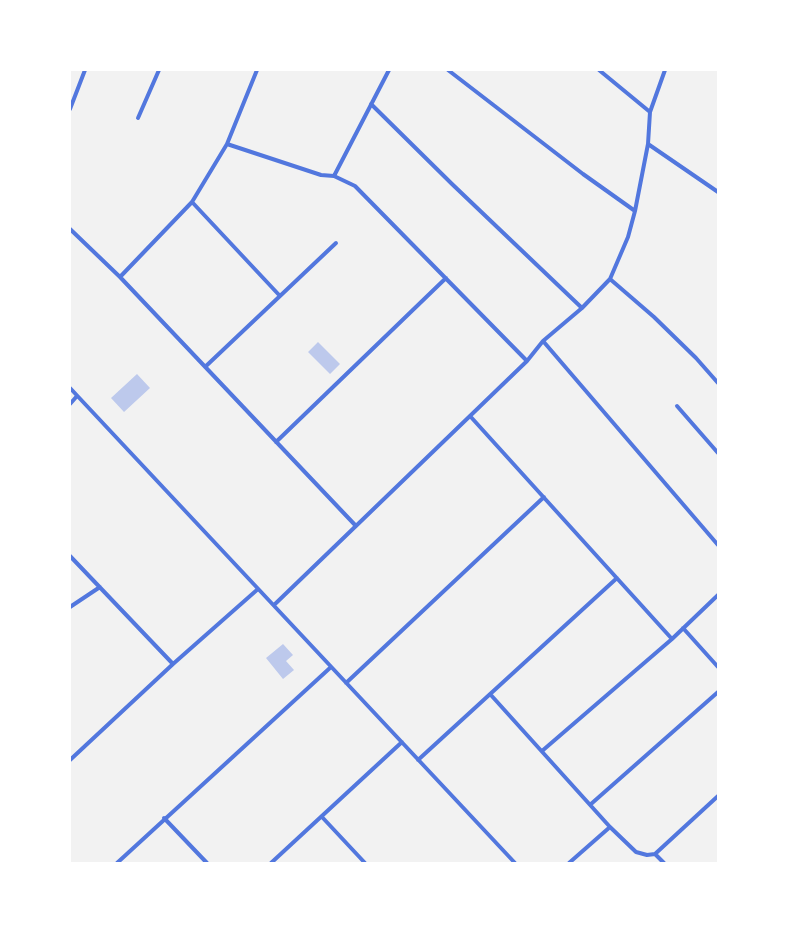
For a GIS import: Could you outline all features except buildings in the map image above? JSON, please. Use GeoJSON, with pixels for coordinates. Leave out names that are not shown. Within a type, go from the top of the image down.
{"type":"FeatureCollection","features":[{"type":"Feature","properties":{"kind":"street"},"geometry":{"type":"LineString","coordinates":[[70,108],[85,70]]}},
{"type":"Feature","properties":{"kind":"street"},"geometry":{"type":"LineString","coordinates":[[138,118],[160,70]]}},
{"type":"Feature","properties":{"kind":"street"},"geometry":{"type":"LineString","coordinates":[[120,278],[192,202],[228,144],[257,70]]}},
{"type":"Feature","properties":{"kind":"street"},"geometry":{"type":"LineString","coordinates":[[334,176],[389,70]]}},
{"type":"Feature","properties":{"kind":"street"},"geometry":{"type":"LineString","coordinates":[[448,70],[583,174],[636,211]]}},
{"type":"Feature","properties":{"kind":"street"},"geometry":{"type":"LineString","coordinates":[[599,70],[650,112]]}},
{"type":"Feature","properties":{"kind":"street"},"geometry":{"type":"LineString","coordinates":[[274,605],[527,361],[543,341],[582,308],[610,279],[628,237],[636,211],[648,144],[650,112],[665,70]]}},
{"type":"Feature","properties":{"kind":"street"},"geometry":{"type":"LineString","coordinates":[[371,104],[452,184],[582,308]]}},
{"type":"Feature","properties":{"kind":"street"},"geometry":{"type":"LineString","coordinates":[[228,144],[321,175],[334,176],[355,186],[527,361]]}},
{"type":"Feature","properties":{"kind":"street"},"geometry":{"type":"LineString","coordinates":[[648,144],[718,192]]}},
{"type":"Feature","properties":{"kind":"street"},"geometry":{"type":"LineString","coordinates":[[192,202],[280,296]]}},
{"type":"Feature","properties":{"kind":"street"},"geometry":{"type":"LineString","coordinates":[[70,229],[120,278],[356,526]]}},
{"type":"Feature","properties":{"kind":"street"},"geometry":{"type":"LineString","coordinates":[[205,367],[336,244]]}},
{"type":"Feature","properties":{"kind":"street"},"geometry":{"type":"LineString","coordinates":[[276,442],[446,278]]}},
{"type":"Feature","properties":{"kind":"street"},"geometry":{"type":"LineString","coordinates":[[610,279],[654,317],[696,358],[718,383]]}},
{"type":"Feature","properties":{"kind":"street"},"geometry":{"type":"LineString","coordinates":[[543,341],[718,545]]}},
{"type":"Feature","properties":{"kind":"street"},"geometry":{"type":"LineString","coordinates":[[70,388],[514,863]]}},
{"type":"Feature","properties":{"kind":"street"},"geometry":{"type":"LineString","coordinates":[[70,404],[77,396]]}},
{"type":"Feature","properties":{"kind":"street"},"geometry":{"type":"LineString","coordinates":[[677,406],[718,453]]}},
{"type":"Feature","properties":{"kind":"street"},"geometry":{"type":"LineString","coordinates":[[470,416],[672,639]]}},
{"type":"Feature","properties":{"kind":"street"},"geometry":{"type":"LineString","coordinates":[[346,683],[544,497]]}},
{"type":"Feature","properties":{"kind":"street"},"geometry":{"type":"LineString","coordinates":[[70,556],[173,664]]}},
{"type":"Feature","properties":{"kind":"street"},"geometry":{"type":"LineString","coordinates":[[418,760],[617,578]]}},
{"type":"Feature","properties":{"kind":"street"},"geometry":{"type":"LineString","coordinates":[[70,607],[100,587]]}},
{"type":"Feature","properties":{"kind":"street"},"geometry":{"type":"LineString","coordinates":[[70,760],[173,664],[258,590]]}},
{"type":"Feature","properties":{"kind":"street"},"geometry":{"type":"LineString","coordinates":[[542,751],[672,639],[718,595]]}},
{"type":"Feature","properties":{"kind":"street"},"geometry":{"type":"LineString","coordinates":[[683,628],[718,667]]}},
{"type":"Feature","properties":{"kind":"street"},"geometry":{"type":"LineString","coordinates":[[117,863],[164,818],[331,667]]}},
{"type":"Feature","properties":{"kind":"street"},"geometry":{"type":"LineString","coordinates":[[591,804],[718,692]]}},
{"type":"Feature","properties":{"kind":"street"},"geometry":{"type":"LineString","coordinates":[[490,694],[591,804],[610,828],[636,852],[647,855],[655,854],[718,796]]}},
{"type":"Feature","properties":{"kind":"street"},"geometry":{"type":"LineString","coordinates":[[271,863],[402,742]]}},
{"type":"Feature","properties":{"kind":"street"},"geometry":{"type":"LineString","coordinates":[[322,817],[365,863]]}},
{"type":"Feature","properties":{"kind":"street"},"geometry":{"type":"LineString","coordinates":[[164,818],[207,863]]}},
{"type":"Feature","properties":{"kind":"street"},"geometry":{"type":"LineString","coordinates":[[569,863],[610,828]]}},
{"type":"Feature","properties":{"kind":"street"},"geometry":{"type":"LineString","coordinates":[[655,854],[664,863]]}}]}
